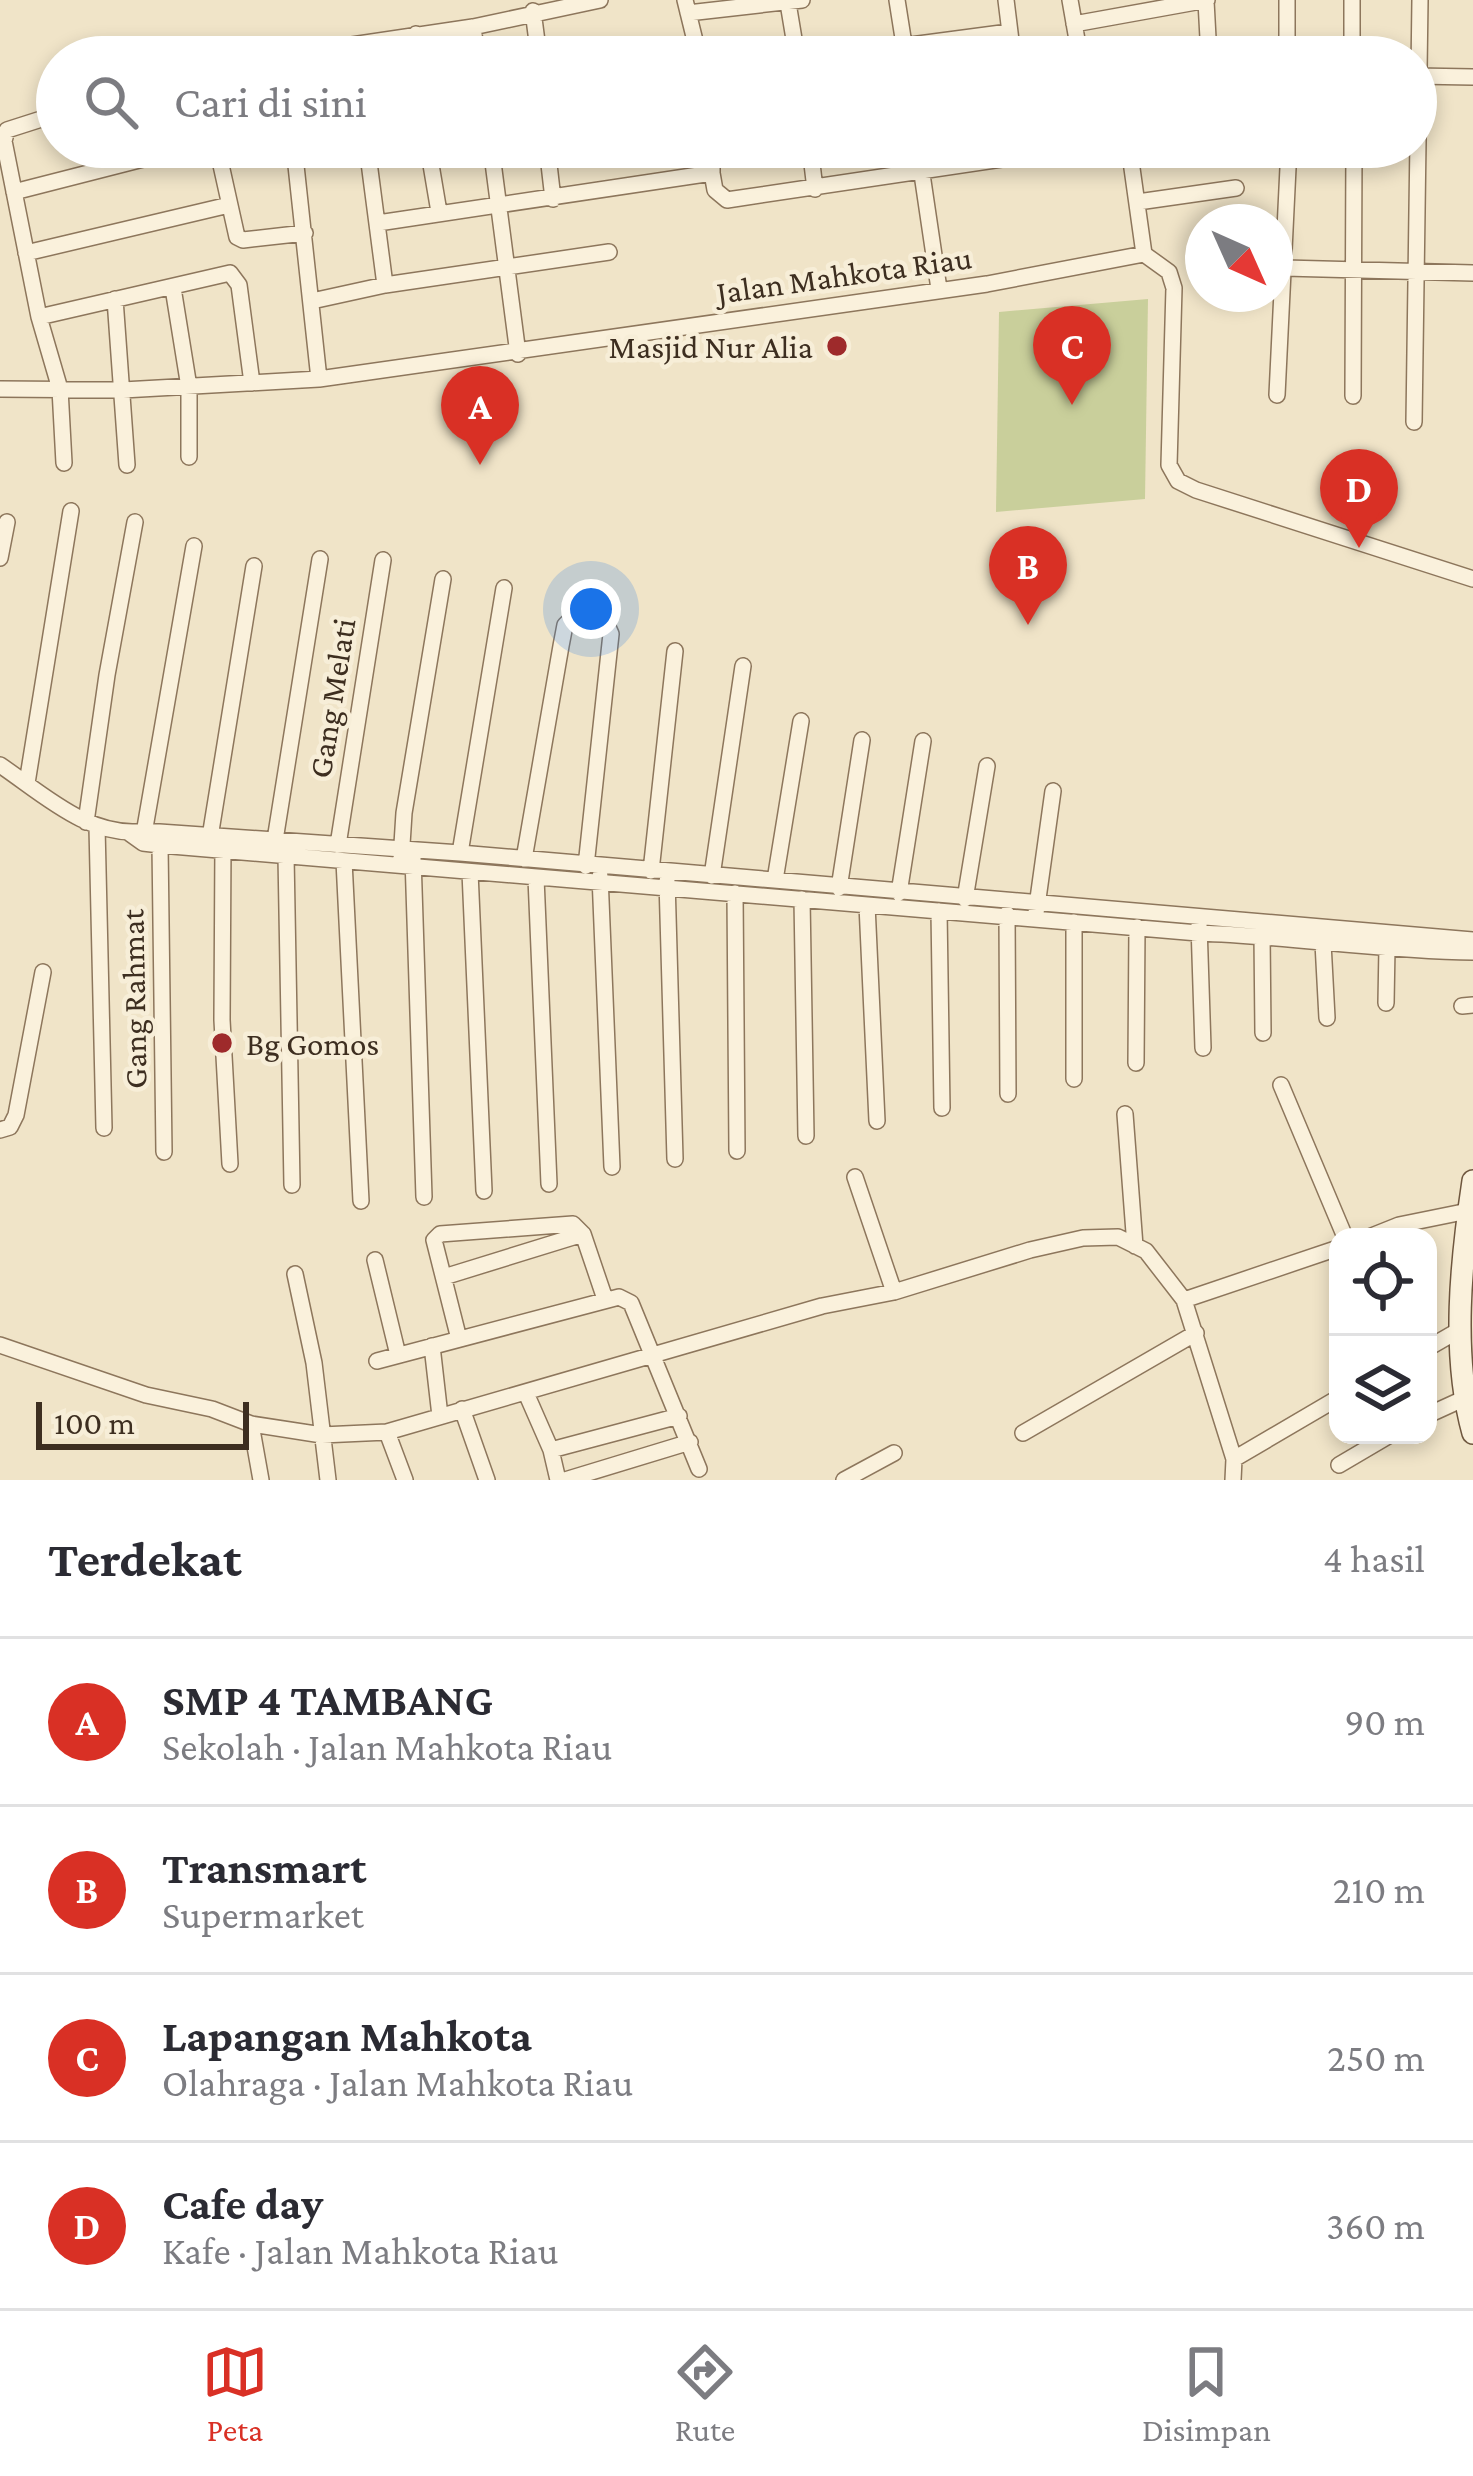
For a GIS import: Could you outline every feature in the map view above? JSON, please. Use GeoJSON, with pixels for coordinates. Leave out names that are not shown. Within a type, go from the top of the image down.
{"type":"FeatureCollection","features":[{"type":"Feature","properties":{"kind":"main road"},"geometry":{"type":"LineString","coordinates":[[1473,1180],[1461,1329],[1467,1360],[1463,1399],[1473,1432]]}},
{"type":"Feature","properties":{"kind":"street"},"geometry":{"type":"LineString","coordinates":[[408,36],[600,0]]}},
{"type":"Feature","properties":{"kind":"street"},"geometry":{"type":"LineString","coordinates":[[897,0],[903,36]]}},
{"type":"Feature","properties":{"kind":"street"},"geometry":{"type":"LineString","coordinates":[[1006,0],[1010,36]]}},
{"type":"Feature","properties":{"kind":"street"},"geometry":{"type":"LineString","coordinates":[[1070,0],[1076,36]]}},
{"type":"Feature","properties":{"kind":"street"},"geometry":{"type":"LineString","coordinates":[[1074,24],[1206,0],[1208,36]]}},
{"type":"Feature","properties":{"kind":"street"},"geometry":{"type":"LineString","coordinates":[[1287,0],[1287,36]]}},
{"type":"Feature","properties":{"kind":"street"},"geometry":{"type":"LineString","coordinates":[[1352,0],[1352,36]]}},
{"type":"Feature","properties":{"kind":"street"},"geometry":{"type":"LineString","coordinates":[[1419,36],[1420,0]]}},
{"type":"Feature","properties":{"kind":"street"},"geometry":{"type":"LineString","coordinates":[[693,36],[686,6],[795,2],[796,36]]}},
{"type":"Feature","properties":{"kind":"street"},"geometry":{"type":"LineString","coordinates":[[533,11],[536,36]]}},
{"type":"Feature","properties":{"kind":"street"},"geometry":{"type":"LineString","coordinates":[[473,27],[474,36]]}},
{"type":"Feature","properties":{"kind":"street"},"geometry":{"type":"LineString","coordinates":[[988,36],[1010,32]]}},
{"type":"Feature","properties":{"kind":"street"},"geometry":{"type":"LineString","coordinates":[[1437,76],[1473,77]]}},
{"type":"Feature","properties":{"kind":"street"},"geometry":{"type":"LineString","coordinates":[[36,121],[7,130],[4,141],[39,317],[60,389],[64,463]]}},
{"type":"Feature","properties":{"kind":"street"},"geometry":{"type":"LineString","coordinates":[[14,192],[108,168]]}},
{"type":"Feature","properties":{"kind":"street"},"geometry":{"type":"LineString","coordinates":[[222,168],[237,237],[304,233]]}},
{"type":"Feature","properties":{"kind":"street"},"geometry":{"type":"LineString","coordinates":[[296,168],[319,379]]}},
{"type":"Feature","properties":{"kind":"street"},"geometry":{"type":"LineString","coordinates":[[370,168],[385,285]]}},
{"type":"Feature","properties":{"kind":"street"},"geometry":{"type":"LineString","coordinates":[[432,168],[440,212]]}},
{"type":"Feature","properties":{"kind":"street"},"geometry":{"type":"LineString","coordinates":[[493,168],[518,353]]}},
{"type":"Feature","properties":{"kind":"street"},"geometry":{"type":"LineString","coordinates":[[549,168],[553,199]]}},
{"type":"Feature","properties":{"kind":"street"},"geometry":{"type":"LineString","coordinates":[[712,168],[715,190],[727,200],[928,168]]}},
{"type":"Feature","properties":{"kind":"street"},"geometry":{"type":"LineString","coordinates":[[812,168],[815,189]]}},
{"type":"Feature","properties":{"kind":"street"},"geometry":{"type":"LineString","coordinates":[[1133,168],[1144,254],[1169,272],[1174,288],[1168,465],[1178,481],[1473,579]]}},
{"type":"Feature","properties":{"kind":"street"},"geometry":{"type":"LineString","coordinates":[[1287,204],[1288,168]]}},
{"type":"Feature","properties":{"kind":"street"},"geometry":{"type":"LineString","coordinates":[[1352,396],[1354,168]]}},
{"type":"Feature","properties":{"kind":"street"},"geometry":{"type":"LineString","coordinates":[[1414,422],[1417,168]]}},
{"type":"Feature","properties":{"kind":"street"},"geometry":{"type":"LineString","coordinates":[[922,169],[939,289]]}},
{"type":"Feature","properties":{"kind":"street"},"geometry":{"type":"LineString","coordinates":[[378,223],[712,173]]}},
{"type":"Feature","properties":{"kind":"street"},"geometry":{"type":"LineString","coordinates":[[1138,202],[1236,188]]}},
{"type":"Feature","properties":{"kind":"street"},"geometry":{"type":"LineString","coordinates":[[26,253],[230,205]]}},
{"type":"Feature","properties":{"kind":"street"},"geometry":{"type":"LineString","coordinates":[[312,301],[385,285],[609,252]]}},
{"type":"Feature","properties":{"kind":"street","name":"Jalan Mahkota Riau"},"geometry":{"type":"LineString","coordinates":[[0,389],[123,390],[319,379],[518,353],[1144,254]]}},
{"type":"Feature","properties":{"kind":"street"},"geometry":{"type":"LineString","coordinates":[[1293,268],[1473,273]]}},
{"type":"Feature","properties":{"kind":"street"},"geometry":{"type":"LineString","coordinates":[[39,317],[230,273],[235,278],[252,383]]}},
{"type":"Feature","properties":{"kind":"street"},"geometry":{"type":"LineString","coordinates":[[173,288],[189,387],[189,457]]}},
{"type":"Feature","properties":{"kind":"street"},"geometry":{"type":"LineString","coordinates":[[115,299],[127,465]]}},
{"type":"Feature","properties":{"kind":"street"},"geometry":{"type":"LineString","coordinates":[[1277,395],[1282,312]]}},
{"type":"Feature","properties":{"kind":"street"},"geometry":{"type":"LineString","coordinates":[[27,783],[71,511]]}},
{"type":"Feature","properties":{"kind":"street"},"geometry":{"type":"LineString","coordinates":[[0,558],[7,522]]}},
{"type":"Feature","properties":{"kind":"street"},"geometry":{"type":"LineString","coordinates":[[104,1128],[91,824],[106,675],[135,522]]}},
{"type":"Feature","properties":{"kind":"street","name":"Gang Rahmat"},"geometry":{"type":"LineString","coordinates":[[164,1152],[144,838],[194,546]]}},
{"type":"Feature","properties":{"kind":"street"},"geometry":{"type":"LineString","coordinates":[[275,840],[320,559]]}},
{"type":"Feature","properties":{"kind":"street","name":"Gang Melati"},"geometry":{"type":"LineString","coordinates":[[361,1201],[341,853],[383,560]]}},
{"type":"Feature","properties":{"kind":"street"},"geometry":{"type":"LineString","coordinates":[[230,1164],[219,842],[254,566]]}},
{"type":"Feature","properties":{"kind":"street"},"geometry":{"type":"LineString","coordinates":[[424,1197],[407,858],[443,579]]}},
{"type":"Feature","properties":{"kind":"street"},"geometry":{"type":"LineString","coordinates":[[460,854],[504,588]]}},
{"type":"Feature","properties":{"kind":"street"},"geometry":{"type":"LineString","coordinates":[[524,859],[561,646],[566,625],[575,615],[607,625],[611,634],[595,872],[611,1167]]}},
{"type":"Feature","properties":{"kind":"street"},"geometry":{"type":"LineString","coordinates":[[675,651],[662,877],[675,1159]]}},
{"type":"Feature","properties":{"kind":"street"},"geometry":{"type":"LineString","coordinates":[[712,876],[743,666]]}},
{"type":"Feature","properties":{"kind":"street"},"geometry":{"type":"LineString","coordinates":[[775,880],[801,721]]}},
{"type":"Feature","properties":{"kind":"street"},"geometry":{"type":"LineString","coordinates":[[839,888],[862,740]]}},
{"type":"Feature","properties":{"kind":"street"},"geometry":{"type":"LineString","coordinates":[[899,893],[923,741]]}},
{"type":"Feature","properties":{"kind":"street"},"geometry":{"type":"LineString","coordinates":[[0,765],[91,824],[144,838],[275,840],[536,878],[595,872]]}},
{"type":"Feature","properties":{"kind":"street"},"geometry":{"type":"LineString","coordinates":[[972,903],[987,766]]}},
{"type":"Feature","properties":{"kind":"street"},"geometry":{"type":"LineString","coordinates":[[1036,910],[1053,791]]}},
{"type":"Feature","properties":{"kind":"street"},"geometry":{"type":"LineString","coordinates":[[219,842],[286,856],[341,853]]}},
{"type":"Feature","properties":{"kind":"street"},"geometry":{"type":"LineString","coordinates":[[407,858],[460,854],[595,872],[775,880],[1199,925],[1473,940]]}},
{"type":"Feature","properties":{"kind":"street"},"geometry":{"type":"LineString","coordinates":[[286,856],[292,1185]]}},
{"type":"Feature","properties":{"kind":"street"},"geometry":{"type":"LineString","coordinates":[[470,872],[484,1191]]}},
{"type":"Feature","properties":{"kind":"street"},"geometry":{"type":"LineString","coordinates":[[662,877],[735,893],[939,911],[972,903],[1007,914],[1036,910],[1074,922],[1199,925],[1323,943],[1473,952]]}},
{"type":"Feature","properties":{"kind":"street"},"geometry":{"type":"LineString","coordinates":[[536,878],[549,1184]]}},
{"type":"Feature","properties":{"kind":"street"},"geometry":{"type":"LineString","coordinates":[[735,893],[737,1151]]}},
{"type":"Feature","properties":{"kind":"street"},"geometry":{"type":"LineString","coordinates":[[802,899],[806,1136]]}},
{"type":"Feature","properties":{"kind":"street"},"geometry":{"type":"LineString","coordinates":[[867,905],[878,1121]]}},
{"type":"Feature","properties":{"kind":"street"},"geometry":{"type":"LineString","coordinates":[[939,911],[942,1108]]}},
{"type":"Feature","properties":{"kind":"street"},"geometry":{"type":"LineString","coordinates":[[1007,914],[1009,1094]]}},
{"type":"Feature","properties":{"kind":"street"},"geometry":{"type":"LineString","coordinates":[[1074,922],[1074,1079]]}},
{"type":"Feature","properties":{"kind":"street"},"geometry":{"type":"LineString","coordinates":[[1199,925],[1203,1048]]}},
{"type":"Feature","properties":{"kind":"street"},"geometry":{"type":"LineString","coordinates":[[1136,1064],[1137,926]]}},
{"type":"Feature","properties":{"kind":"street"},"geometry":{"type":"LineString","coordinates":[[1262,935],[1263,1034]]}},
{"type":"Feature","properties":{"kind":"street"},"geometry":{"type":"LineString","coordinates":[[1323,943],[1327,1018]]}},
{"type":"Feature","properties":{"kind":"street"},"geometry":{"type":"LineString","coordinates":[[1386,1003],[1387,947]]}},
{"type":"Feature","properties":{"kind":"street"},"geometry":{"type":"LineString","coordinates":[[0,1130],[10,1127],[16,1115],[43,972]]}},
{"type":"Feature","properties":{"kind":"street"},"geometry":{"type":"LineString","coordinates":[[1281,1085],[1342,1228]]}},
{"type":"Feature","properties":{"kind":"street"},"geometry":{"type":"LineString","coordinates":[[1125,1114],[1136,1246]]}},
{"type":"Feature","properties":{"kind":"street"},"geometry":{"type":"LineString","coordinates":[[855,1178],[894,1292]]}},
{"type":"Feature","properties":{"kind":"street"},"geometry":{"type":"LineString","coordinates":[[1392,1228],[1468,1211]]}},
{"type":"Feature","properties":{"kind":"street"},"geometry":{"type":"LineString","coordinates":[[459,1339],[434,1240],[440,1234],[568,1222],[583,1234],[605,1299]]}},
{"type":"Feature","properties":{"kind":"street"},"geometry":{"type":"LineString","coordinates":[[444,1277],[583,1234]]}},
{"type":"Feature","properties":{"kind":"street"},"geometry":{"type":"LineString","coordinates":[[0,1346],[251,1424],[322,1435],[387,1432],[822,1306],[894,1292],[1083,1238],[1118,1237],[1145,1251],[1184,1300],[1234,1459],[1233,1480]]}},
{"type":"Feature","properties":{"kind":"street"},"geometry":{"type":"LineString","coordinates":[[1184,1300],[1329,1251]]}},
{"type":"Feature","properties":{"kind":"street"},"geometry":{"type":"LineString","coordinates":[[375,1260],[398,1355]]}},
{"type":"Feature","properties":{"kind":"street"},"geometry":{"type":"LineString","coordinates":[[295,1274],[314,1363],[328,1480]]}},
{"type":"Feature","properties":{"kind":"street"},"geometry":{"type":"LineString","coordinates":[[377,1361],[619,1297],[631,1303],[699,1469]]}},
{"type":"Feature","properties":{"kind":"street"},"geometry":{"type":"LineString","coordinates":[[1437,1343],[1461,1329]]}},
{"type":"Feature","properties":{"kind":"street"},"geometry":{"type":"LineString","coordinates":[[1023,1433],[1196,1333]]}},
{"type":"Feature","properties":{"kind":"street"},"geometry":{"type":"LineString","coordinates":[[432,1346],[440,1416]]}},
{"type":"Feature","properties":{"kind":"street"},"geometry":{"type":"LineString","coordinates":[[526,1393],[561,1480],[690,1442]]}},
{"type":"Feature","properties":{"kind":"street"},"geometry":{"type":"LineString","coordinates":[[1437,1411],[1463,1399]]}},
{"type":"Feature","properties":{"kind":"street"},"geometry":{"type":"LineString","coordinates":[[1234,1459],[1329,1403]]}},
{"type":"Feature","properties":{"kind":"street"},"geometry":{"type":"LineString","coordinates":[[462,1409],[487,1480]]}},
{"type":"Feature","properties":{"kind":"street"},"geometry":{"type":"LineString","coordinates":[[551,1450],[679,1416]]}},
{"type":"Feature","properties":{"kind":"street"},"geometry":{"type":"LineString","coordinates":[[251,1424],[261,1480]]}},
{"type":"Feature","properties":{"kind":"street"},"geometry":{"type":"LineString","coordinates":[[387,1432],[405,1480]]}},
{"type":"Feature","properties":{"kind":"street"},"geometry":{"type":"LineString","coordinates":[[1339,1465],[1375,1444]]}},
{"type":"Feature","properties":{"kind":"street"},"geometry":{"type":"LineString","coordinates":[[844,1480],[894,1453]]}},
{"type":"Feature","properties":{"kind":"green space"},"geometry":{"type":"Polygon","coordinates":[[[1148,299],[1145,499],[996,512],[999,312],[1148,299]]]}},
{"type":"Feature","properties":{"kind":"place","name":"Masjid Nur Alia"},"geometry":{"type":"Point","coordinates":[837,346]}},
{"type":"Feature","properties":{"kind":"place","name":"Lapangan Mahkota"},"geometry":{"type":"Point","coordinates":[1072,405]}},
{"type":"Feature","properties":{"kind":"place","name":"SMP 4 TAMBANG"},"geometry":{"type":"Point","coordinates":[480,465]}},
{"type":"Feature","properties":{"kind":"place","name":"Cafe day"},"geometry":{"type":"Point","coordinates":[1359,548]}},
{"type":"Feature","properties":{"kind":"place","name":"Transmart"},"geometry":{"type":"Point","coordinates":[1028,625]}},
{"type":"Feature","properties":{"kind":"place","name":"Bg Gomos"},"geometry":{"type":"Point","coordinates":[222,1043]}}]}
